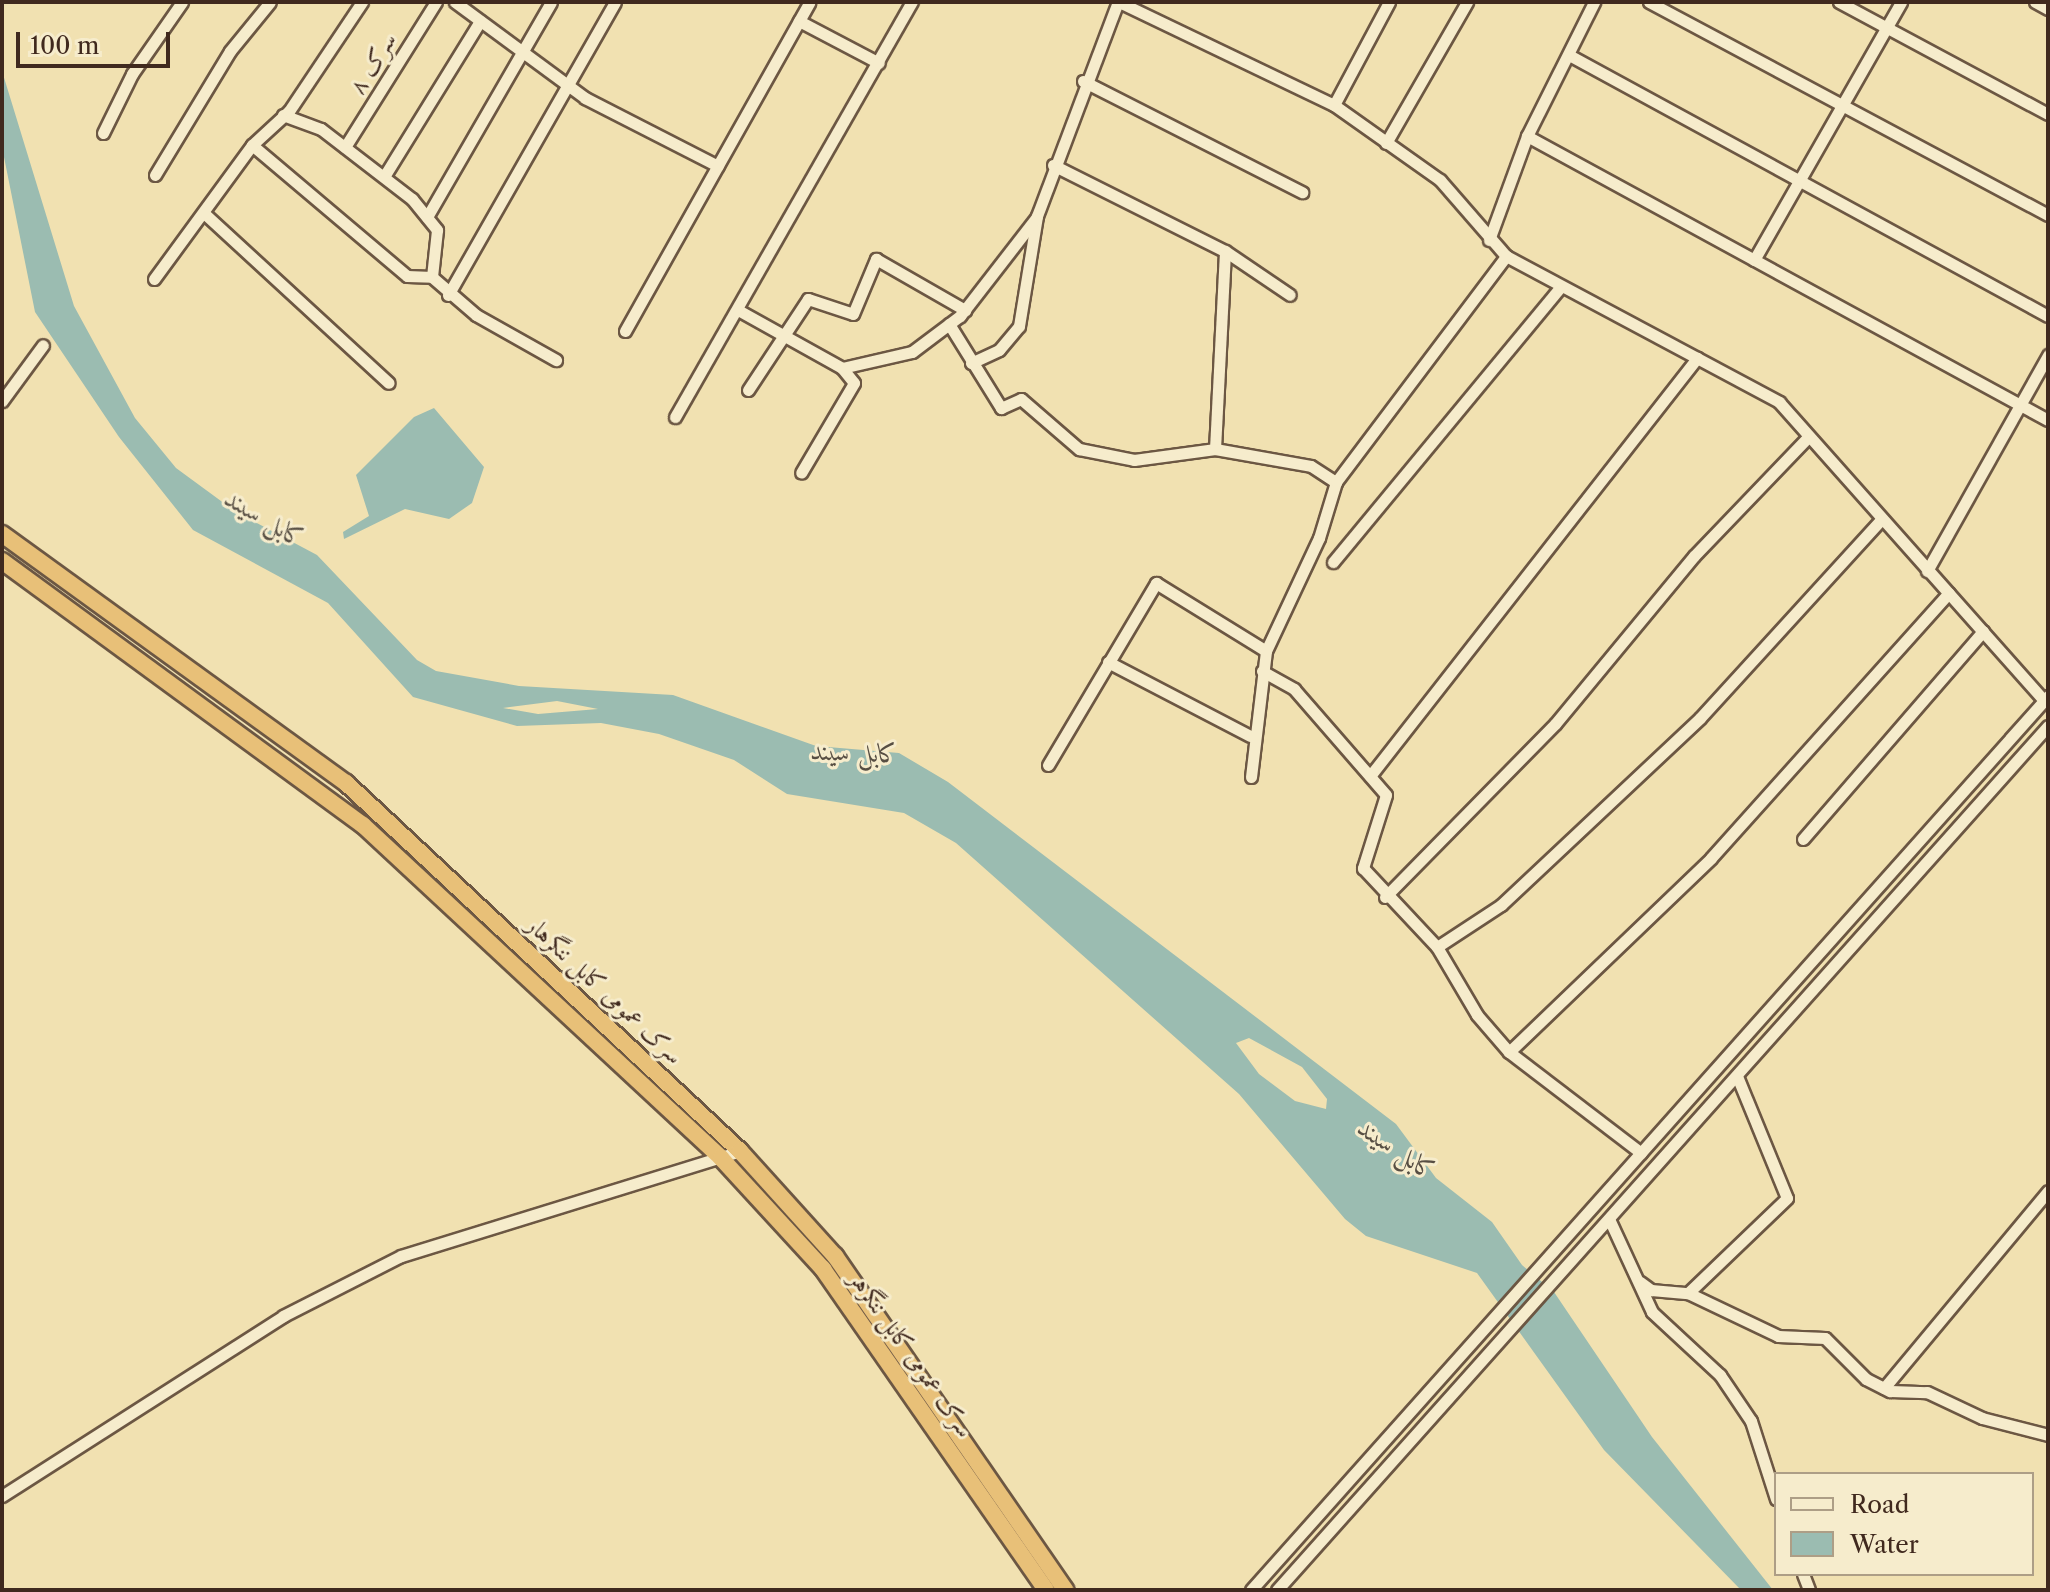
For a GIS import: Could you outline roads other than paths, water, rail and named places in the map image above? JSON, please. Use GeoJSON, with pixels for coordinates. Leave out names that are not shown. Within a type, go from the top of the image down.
{"type":"FeatureCollection","features":[{"type":"Feature","properties":{"kind":"highway","name":"سرک عمومی کابل ننگرهار"},"geometry":{"type":"LineString","coordinates":[[2,534],[390,821],[740,1151],[835,1256],[1065,1590]]}},
{"type":"Feature","properties":{"kind":"highway","name":"سرک عمومی کابل ننگرهار"},"geometry":{"type":"LineString","coordinates":[[2,561],[363,825],[721,1158]]}},
{"type":"Feature","properties":{"kind":"highway"},"geometry":{"type":"LineString","coordinates":[[84,620],[96,603]]}},
{"type":"Feature","properties":{"kind":"highway","name":"سرک عمومی کابل ننگرهر"},"geometry":{"type":"LineString","coordinates":[[721,1158],[823,1269],[1046,1590]]}},
{"type":"Feature","properties":{"kind":"street"},"geometry":{"type":"LineString","coordinates":[[103,133],[132,74],[182,2]]}},
{"type":"Feature","properties":{"kind":"street"},"geometry":{"type":"LineString","coordinates":[[155,175],[230,51],[270,2]]}},
{"type":"Feature","properties":{"kind":"street"},"geometry":{"type":"LineString","coordinates":[[154,279],[206,215],[252,145],[283,115],[362,2]]}},
{"type":"Feature","properties":{"kind":"street","name":"سرک ۸"},"geometry":{"type":"LineString","coordinates":[[345,147],[436,2]]}},
{"type":"Feature","properties":{"kind":"street"},"geometry":{"type":"LineString","coordinates":[[456,2],[571,81],[585,98],[718,166]]}},
{"type":"Feature","properties":{"kind":"street"},"geometry":{"type":"LineString","coordinates":[[427,217],[551,2]]}},
{"type":"Feature","properties":{"kind":"street"},"geometry":{"type":"LineString","coordinates":[[448,295],[615,2]]}},
{"type":"Feature","properties":{"kind":"street"},"geometry":{"type":"LineString","coordinates":[[625,331],[810,2]]}},
{"type":"Feature","properties":{"kind":"street"},"geometry":{"type":"LineString","coordinates":[[675,417],[912,2]]}},
{"type":"Feature","properties":{"kind":"street"},"geometry":{"type":"LineString","coordinates":[[971,363],[999,350],[1019,326],[1037,216],[1083,81],[1118,2],[1334,105],[1440,180],[1506,256],[1538,269],[1559,289],[1779,402],[1880,521],[2046,698],[1251,1590]]}},
{"type":"Feature","properties":{"kind":"street"},"geometry":{"type":"LineString","coordinates":[[1334,105],[1389,2]]}},
{"type":"Feature","properties":{"kind":"street"},"geometry":{"type":"LineString","coordinates":[[1386,143],[1467,2]]}},
{"type":"Feature","properties":{"kind":"street"},"geometry":{"type":"LineString","coordinates":[[1489,240],[1527,136],[1594,2]]}},
{"type":"Feature","properties":{"kind":"street"},"geometry":{"type":"LineString","coordinates":[[1649,2],[2048,215]]}},
{"type":"Feature","properties":{"kind":"street"},"geometry":{"type":"LineString","coordinates":[[1839,2],[2048,114]]}},
{"type":"Feature","properties":{"kind":"street"},"geometry":{"type":"LineString","coordinates":[[1754,260],[1797,178],[1901,2]]}},
{"type":"Feature","properties":{"kind":"street"},"geometry":{"type":"LineString","coordinates":[[2035,2],[2048,9]]}},
{"type":"Feature","properties":{"kind":"street"},"geometry":{"type":"LineString","coordinates":[[385,175],[480,21]]}},
{"type":"Feature","properties":{"kind":"street"},"geometry":{"type":"LineString","coordinates":[[799,21],[879,63]]}},
{"type":"Feature","properties":{"kind":"street"},"geometry":{"type":"LineString","coordinates":[[1569,55],[2048,316]]}},
{"type":"Feature","properties":{"kind":"street"},"geometry":{"type":"LineString","coordinates":[[1083,81],[1302,192]]}},
{"type":"Feature","properties":{"kind":"street"},"geometry":{"type":"LineString","coordinates":[[283,115],[345,147],[385,175],[427,217],[438,240],[432,277]]}},
{"type":"Feature","properties":{"kind":"street"},"geometry":{"type":"LineString","coordinates":[[1527,136],[2048,420]]}},
{"type":"Feature","properties":{"kind":"street"},"geometry":{"type":"LineString","coordinates":[[252,145],[407,276],[432,277],[448,295],[556,360]]}},
{"type":"Feature","properties":{"kind":"street"},"geometry":{"type":"LineString","coordinates":[[1053,165],[1225,251],[1290,295]]}},
{"type":"Feature","properties":{"kind":"street"},"geometry":{"type":"LineString","coordinates":[[206,215],[389,383]]}},
{"type":"Feature","properties":{"kind":"street"},"geometry":{"type":"LineString","coordinates":[[842,368],[912,352],[949,324],[965,310],[1037,216]]}},
{"type":"Feature","properties":{"kind":"street"},"geometry":{"type":"LineString","coordinates":[[1215,449],[1225,251]]}},
{"type":"Feature","properties":{"kind":"street"},"geometry":{"type":"LineString","coordinates":[[1251,777],[1250,736],[1266,651],[1319,538],[1336,482],[1506,256]]}},
{"type":"Feature","properties":{"kind":"street"},"geometry":{"type":"LineString","coordinates":[[748,390],[808,299],[853,314],[876,259],[965,310]]}},
{"type":"Feature","properties":{"kind":"street"},"geometry":{"type":"LineString","coordinates":[[1333,562],[1559,289]]}},
{"type":"Feature","properties":{"kind":"street"},"geometry":{"type":"LineString","coordinates":[[738,310],[842,368],[853,389],[801,473]]}},
{"type":"Feature","properties":{"kind":"street"},"geometry":{"type":"LineString","coordinates":[[949,324],[1001,408],[1021,399],[1079,449],[1134,460],[1215,449],[1311,466],[1336,482]]}},
{"type":"Feature","properties":{"kind":"street"},"geometry":{"type":"LineString","coordinates":[[2,401],[43,345]]}},
{"type":"Feature","properties":{"kind":"street"},"geometry":{"type":"LineString","coordinates":[[1927,571],[2048,355]]}},
{"type":"Feature","properties":{"kind":"street"},"geometry":{"type":"LineString","coordinates":[[1370,776],[1697,358]]}},
{"type":"Feature","properties":{"kind":"street"},"geometry":{"type":"LineString","coordinates":[[1385,897],[1555,724],[1694,556],[1807,438]]}},
{"type":"Feature","properties":{"kind":"street"},"geometry":{"type":"LineString","coordinates":[[1437,947],[1501,905],[1700,718],[1880,521]]}},
{"type":"Feature","properties":{"kind":"street"},"geometry":{"type":"LineString","coordinates":[[1048,765],[1156,583],[1266,651]]}},
{"type":"Feature","properties":{"kind":"street"},"geometry":{"type":"LineString","coordinates":[[1509,1052],[1711,858],[1949,593]]}},
{"type":"Feature","properties":{"kind":"street"},"geometry":{"type":"LineString","coordinates":[[1803,839],[1983,631]]}},
{"type":"Feature","properties":{"kind":"street"},"geometry":{"type":"LineString","coordinates":[[1108,662],[1250,736]]}},
{"type":"Feature","properties":{"kind":"street"},"geometry":{"type":"LineString","coordinates":[[1262,671],[1294,689],[1386,795],[1363,868],[1385,897],[1437,947],[1477,1015],[1509,1052],[1641,1153]]}},
{"type":"Feature","properties":{"kind":"street"},"geometry":{"type":"LineString","coordinates":[[1277,1590],[1568,1269],[2048,726]]}},
{"type":"Feature","properties":{"kind":"street"},"geometry":{"type":"LineString","coordinates":[[1783,993],[1799,1007]]}},
{"type":"Feature","properties":{"kind":"street"},"geometry":{"type":"LineString","coordinates":[[1688,1293],[1787,1198],[1737,1076]]}},
{"type":"Feature","properties":{"kind":"street"},"geometry":{"type":"LineString","coordinates":[[2,1496],[283,1316],[401,1256],[740,1151]]}},
{"type":"Feature","properties":{"kind":"street"},"geometry":{"type":"LineString","coordinates":[[1884,1388],[2048,1191]]}},
{"type":"Feature","properties":{"kind":"street"},"geometry":{"type":"LineString","coordinates":[[1610,1221],[1652,1312],[1720,1375],[1751,1421],[1774,1493]]}},
{"type":"Feature","properties":{"kind":"street"},"geometry":{"type":"LineString","coordinates":[[1640,1282],[1651,1290],[1688,1293],[1778,1336],[1825,1338],[1884,1388],[1927,1392],[1982,1418],[2048,1435]]}},
{"type":"Feature","properties":{"kind":"water","name":"کابل سيند"},"geometry":{"type":"Polygon","coordinates":[[[2,71],[74,306],[135,418],[176,468],[236,512],[317,555],[417,660],[436,671],[519,686],[673,695],[816,746],[899,753],[948,782],[1396,1124],[1436,1178],[1492,1222],[1522,1265],[1554,1292],[1652,1437],[1773,1590],[1741,1590],[1604,1450],[1477,1273],[1366,1236],[1345,1219],[1239,1094],[956,843],[904,813],[787,794],[734,760],[659,734],[601,723],[517,726],[413,697],[328,603],[193,530],[119,437],[35,312],[2,147],[2,71]],[[557,701],[503,708],[538,714],[598,709],[557,701]],[[1249,1038],[1236,1043],[1259,1074],[1295,1101],[1326,1109],[1327,1099],[1302,1067],[1249,1038]]]}},
{"type":"Feature","properties":{"kind":"water"},"geometry":{"type":"Polygon","coordinates":[[[434,408],[484,467],[472,503],[449,519],[405,509],[344,539],[343,532],[369,516],[356,475],[414,417],[434,408]]]}}]}
